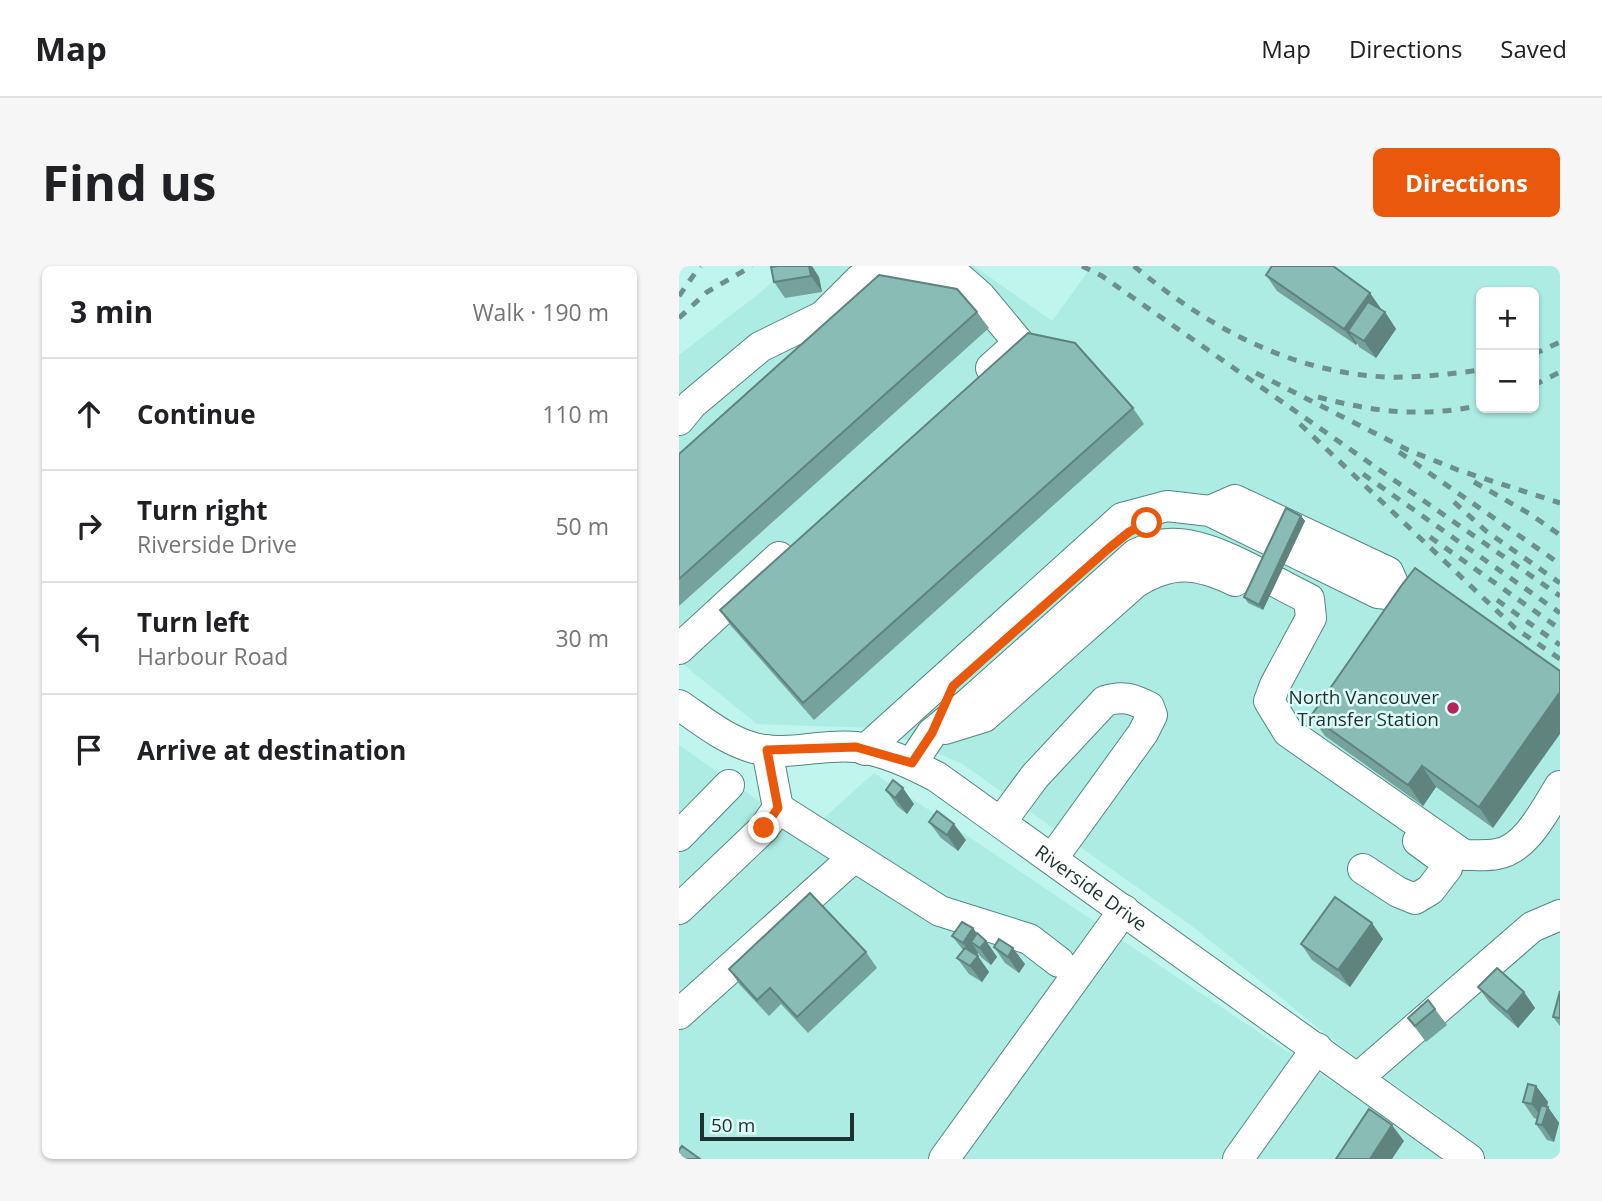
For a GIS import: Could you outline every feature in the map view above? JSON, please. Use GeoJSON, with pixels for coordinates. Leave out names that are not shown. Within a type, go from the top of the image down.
{"type":"FeatureCollection","features":[{"type":"Feature","properties":{"kind":"street"},"geometry":{"type":"LineString","coordinates":[[679,420],[692,404],[760,347],[823,316],[877,266]]}},
{"type":"Feature","properties":{"kind":"street"},"geometry":{"type":"LineString","coordinates":[[900,266],[956,275],[980,296],[1019,343],[968,389]]}},
{"type":"Feature","properties":{"kind":"street"},"geometry":{"type":"LineString","coordinates":[[865,750],[1122,518],[1167,506],[1210,511],[1378,593],[1407,601]]}},
{"type":"Feature","properties":{"kind":"street"},"geometry":{"type":"LineString","coordinates":[[912,763],[932,733],[1136,554],[1180,536],[1188,544],[1219,554],[1309,599],[1311,618],[1269,701],[1298,753],[1444,860],[1447,869],[1430,890],[1415,898],[1398,892],[1363,869]]}},
{"type":"Feature","properties":{"kind":"street"},"geometry":{"type":"LineString","coordinates":[[679,649],[802,537]]}},
{"type":"Feature","properties":{"kind":"street"},"geometry":{"type":"LineString","coordinates":[[932,733],[985,717],[1135,583],[1156,570],[1186,566],[1221,575],[1292,609],[1302,635]]}},
{"type":"Feature","properties":{"kind":"street"},"geometry":{"type":"LineString","coordinates":[[1001,822],[1035,776],[1105,701],[1118,697],[1132,699],[1149,707],[1152,715],[1143,733],[1052,859]]}},
{"type":"Feature","properties":{"kind":"street","name":"Riverside Drive"},"geometry":{"type":"LineString","coordinates":[[679,705],[723,736],[752,747],[767,750],[856,747],[912,763],[937,777],[1469,1159]]}},
{"type":"Feature","properties":{"kind":"street"},"geometry":{"type":"LineString","coordinates":[[1288,732],[1464,855],[1498,854],[1515,847],[1536,823],[1560,786]]}},
{"type":"Feature","properties":{"kind":"street"},"geometry":{"type":"LineString","coordinates":[[679,909],[764,828],[778,808],[767,750]]}},
{"type":"Feature","properties":{"kind":"street"},"geometry":{"type":"LineString","coordinates":[[679,836],[729,785]]}},
{"type":"Feature","properties":{"kind":"street"},"geometry":{"type":"LineString","coordinates":[[778,808],[940,911],[1029,939],[1059,962]]}},
{"type":"Feature","properties":{"kind":"street"},"geometry":{"type":"LineString","coordinates":[[679,1014],[854,857]]}},
{"type":"Feature","properties":{"kind":"street"},"geometry":{"type":"LineString","coordinates":[[944,1159],[1124,910]]}},
{"type":"Feature","properties":{"kind":"street"},"geometry":{"type":"LineString","coordinates":[[1358,1078],[1532,927],[1560,915]]}},
{"type":"Feature","properties":{"kind":"street"},"geometry":{"type":"LineString","coordinates":[[1238,1159],[1317,1048]]}},
{"type":"Feature","properties":{"kind":"shaded area"},"geometry":{"type":"Polygon","coordinates":[[[789,266],[974,266],[1052,321],[1092,266],[1560,266],[1560,1159],[679,1159],[679,745],[806,834],[874,773],[1423,1143],[1439,1116],[1348,1052],[1192,926],[961,763],[876,728],[757,724],[679,661],[679,355],[761,292],[789,266]]]}},
{"type":"Feature","properties":{"kind":"building"},"geometry":{"type":"Polygon","coordinates":[[[809,266],[811,276],[774,282],[771,267],[809,266]]]}},
{"type":"Feature","properties":{"kind":"building"},"geometry":{"type":"Polygon","coordinates":[[[1272,266],[1333,266],[1370,293],[1344,329],[1266,275],[1272,266]]]}},
{"type":"Feature","properties":{"kind":"building"},"geometry":{"type":"Polygon","coordinates":[[[879,275],[957,289],[977,312],[679,579],[679,454],[879,275]]]}},
{"type":"Feature","properties":{"kind":"building"},"geometry":{"type":"Polygon","coordinates":[[[1368,302],[1385,312],[1364,341],[1348,331],[1368,302]]]}},
{"type":"Feature","properties":{"kind":"building"},"geometry":{"type":"Polygon","coordinates":[[[1028,333],[1075,343],[1133,408],[803,703],[720,610],[1028,333]]]}},
{"type":"Feature","properties":{"kind":"building"},"geometry":{"type":"Polygon","coordinates":[[[1286,508],[1301,516],[1259,605],[1244,597],[1286,508]]]}},
{"type":"Feature","properties":{"kind":"building","name":"North Vancouver Transfer Station"},"geometry":{"type":"Polygon","coordinates":[[[1415,568],[1560,671],[1560,692],[1479,807],[1422,766],[1408,785],[1311,716],[1415,568]]]}},
{"type":"Feature","properties":{"kind":"building"},"geometry":{"type":"Polygon","coordinates":[[[893,780],[903,788],[895,798],[886,790],[893,780]]]}},
{"type":"Feature","properties":{"kind":"building"},"geometry":{"type":"Polygon","coordinates":[[[937,811],[954,824],[947,835],[929,822],[937,811]]]}},
{"type":"Feature","properties":{"kind":"building"},"geometry":{"type":"Polygon","coordinates":[[[810,893],[866,952],[797,1017],[770,988],[757,1000],[729,969],[810,893]]]}},
{"type":"Feature","properties":{"kind":"building"},"geometry":{"type":"Polygon","coordinates":[[[1335,897],[1372,923],[1338,970],[1301,944],[1335,897]]]}},
{"type":"Feature","properties":{"kind":"building"},"geometry":{"type":"Polygon","coordinates":[[[962,922],[973,928],[963,943],[952,936],[962,922]]]}},
{"type":"Feature","properties":{"kind":"building"},"geometry":{"type":"Polygon","coordinates":[[[977,933],[986,941],[980,948],[971,942],[977,933]]]}},
{"type":"Feature","properties":{"kind":"building"},"geometry":{"type":"Polygon","coordinates":[[[999,939],[1013,948],[1008,957],[994,947],[999,939]]]}},
{"type":"Feature","properties":{"kind":"building"},"geometry":{"type":"Polygon","coordinates":[[[965,948],[978,956],[970,966],[957,958],[965,948]]]}},
{"type":"Feature","properties":{"kind":"building"},"geometry":{"type":"Polygon","coordinates":[[[1497,968],[1524,992],[1507,1012],[1478,987],[1497,968]]]}},
{"type":"Feature","properties":{"kind":"building"},"geometry":{"type":"Polygon","coordinates":[[[1560,991],[1560,1018],[1553,1017],[1560,991]]]}},
{"type":"Feature","properties":{"kind":"building"},"geometry":{"type":"Polygon","coordinates":[[[1428,1000],[1435,1009],[1415,1026],[1408,1018],[1428,1000]]]}},
{"type":"Feature","properties":{"kind":"building"},"geometry":{"type":"Polygon","coordinates":[[[1528,1084],[1536,1086],[1532,1104],[1523,1102],[1528,1084]]]}},
{"type":"Feature","properties":{"kind":"building"},"geometry":{"type":"Polygon","coordinates":[[[1541,1105],[1548,1107],[1542,1125],[1536,1124],[1541,1105]]]}},
{"type":"Feature","properties":{"kind":"building"},"geometry":{"type":"Polygon","coordinates":[[[1369,1109],[1392,1125],[1370,1159],[1336,1159],[1369,1109]]]}},
{"type":"Feature","properties":{"kind":"building"},"geometry":{"type":"Polygon","coordinates":[[[682,1146],[700,1159],[679,1159],[682,1146]]]}},
{"type":"Feature","properties":{"kind":"railway"},"geometry":{"type":"LineString","coordinates":[[679,296],[700,266]]}},
{"type":"Feature","properties":{"kind":"railway"},"geometry":{"type":"LineString","coordinates":[[679,318],[707,292],[752,266]]}},
{"type":"Feature","properties":{"kind":"railway"},"geometry":{"type":"LineString","coordinates":[[1082,266],[1102,276],[1560,596]]}},
{"type":"Feature","properties":{"kind":"railway"},"geometry":{"type":"LineString","coordinates":[[1134,266],[1190,308],[1282,356],[1315,366],[1385,377],[1476,370]]}},
{"type":"Feature","properties":{"kind":"railway"},"geometry":{"type":"LineString","coordinates":[[1539,352],[1560,342]]}},
{"type":"Feature","properties":{"kind":"railway"},"geometry":{"type":"LineString","coordinates":[[1539,382],[1560,372]]}},
{"type":"Feature","properties":{"kind":"railway"},"geometry":{"type":"LineString","coordinates":[[1256,373],[1408,450],[1458,470],[1560,503]]}},
{"type":"Feature","properties":{"kind":"railway"},"geometry":{"type":"LineString","coordinates":[[1318,397],[1399,412],[1440,411],[1476,406]]}},
{"type":"Feature","properties":{"kind":"railway"},"geometry":{"type":"LineString","coordinates":[[1300,424],[1515,628],[1560,659]]}},
{"type":"Feature","properties":{"kind":"railway"},"geometry":{"type":"LineString","coordinates":[[1399,452],[1560,564]]}},
{"type":"Feature","properties":{"kind":"railway"},"geometry":{"type":"LineString","coordinates":[[1363,474],[1560,613]]}},
{"type":"Feature","properties":{"kind":"railway"},"geometry":{"type":"LineString","coordinates":[[1474,482],[1530,514],[1560,535]]}},
{"type":"Feature","properties":{"kind":"railway"},"geometry":{"type":"LineString","coordinates":[[1454,502],[1486,531],[1560,583]]}},
{"type":"Feature","properties":{"kind":"railway"},"geometry":{"type":"LineString","coordinates":[[1430,537],[1560,629]]}},
{"type":"Feature","properties":{"kind":"railway"},"geometry":{"type":"LineString","coordinates":[[1497,600],[1560,645]]}},
{"type":"Feature","properties":{"kind":"place","name":"North Vancouver Transfer Station"},"geometry":{"type":"Point","coordinates":[1453,708]}},
{"type":"Feature","properties":{"kind":"route"},"geometry":{"type":"LineString","coordinates":[[764,828],[778,808],[767,750],[856,747],[912,763],[932,733],[953,686],[1108,549],[1129,532],[1147,523]]}}]}
